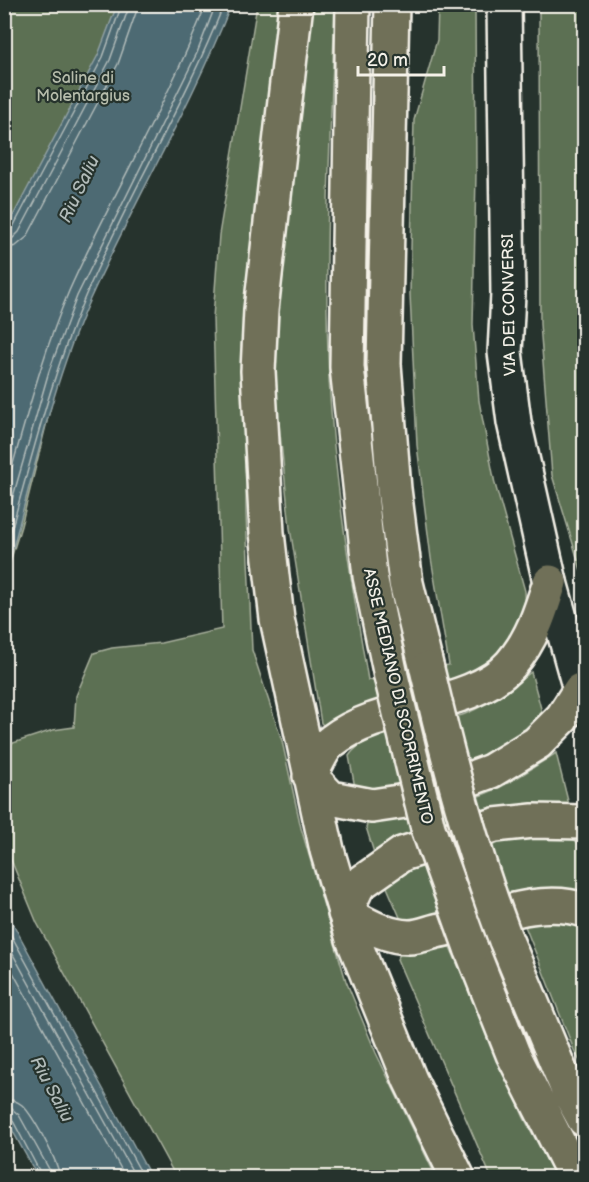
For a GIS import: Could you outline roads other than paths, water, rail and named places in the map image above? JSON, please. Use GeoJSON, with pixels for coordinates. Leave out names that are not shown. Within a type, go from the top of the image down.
{"type":"FeatureCollection","features":[{"type":"Feature","properties":{"kind":"highway"},"geometry":{"type":"LineString","coordinates":[[296,4],[261,310],[258,371],[267,533],[277,619],[310,776],[345,913],[410,1080],[458,1178]]}},
{"type":"Feature","properties":{"kind":"highway","name":"ASSE MEDIANO DI SCORRIMENTO"},"geometry":{"type":"LineString","coordinates":[[353,4],[347,367],[370,576],[391,676],[428,828],[471,948],[513,1054],[576,1178]]}},
{"type":"Feature","properties":{"kind":"highway","name":"ASSE MEDIANO DI SCORRIMENTO"},"geometry":{"type":"LineString","coordinates":[[392,4],[384,364],[394,489],[406,583],[456,792],[481,875],[568,1090],[585,1119]]}},
{"type":"Feature","properties":{"kind":"highway"},"geometry":{"type":"LineString","coordinates":[[310,776],[330,742],[370,720],[483,686],[510,665],[535,627],[550,582]]}},
{"type":"Feature","properties":{"kind":"highway"},"geometry":{"type":"LineString","coordinates":[[310,776],[331,798],[372,806],[412,800],[491,771],[537,743],[582,697]]}},
{"type":"Feature","properties":{"kind":"highway"},"geometry":{"type":"LineString","coordinates":[[345,913],[358,885],[402,854],[495,825],[533,821],[585,822]]}},
{"type":"Feature","properties":{"kind":"highway"},"geometry":{"type":"LineString","coordinates":[[345,913],[380,931],[409,937],[465,925],[529,907],[574,907],[585,910]]}},
{"type":"Feature","properties":{"kind":"street","name":"VIA DEI CONVERSI"},"geometry":{"type":"LineString","coordinates":[[504,4],[508,294],[505,352],[514,422],[550,582],[582,697]]}},
{"type":"Feature","properties":{"kind":"water","name":"Saline di Molentargius"},"geometry":{"type":"Polygon","coordinates":[[[117,5],[231,5],[181,116],[107,262],[76,331],[53,400],[5,577],[5,231],[98,55],[117,5]]]}},
{"type":"Feature","properties":{"kind":"water","name":"Riu Saliu"},"geometry":{"type":"Polygon","coordinates":[[[5,909],[151,1177],[38,1177],[5,1117],[5,909]]]}}]}
